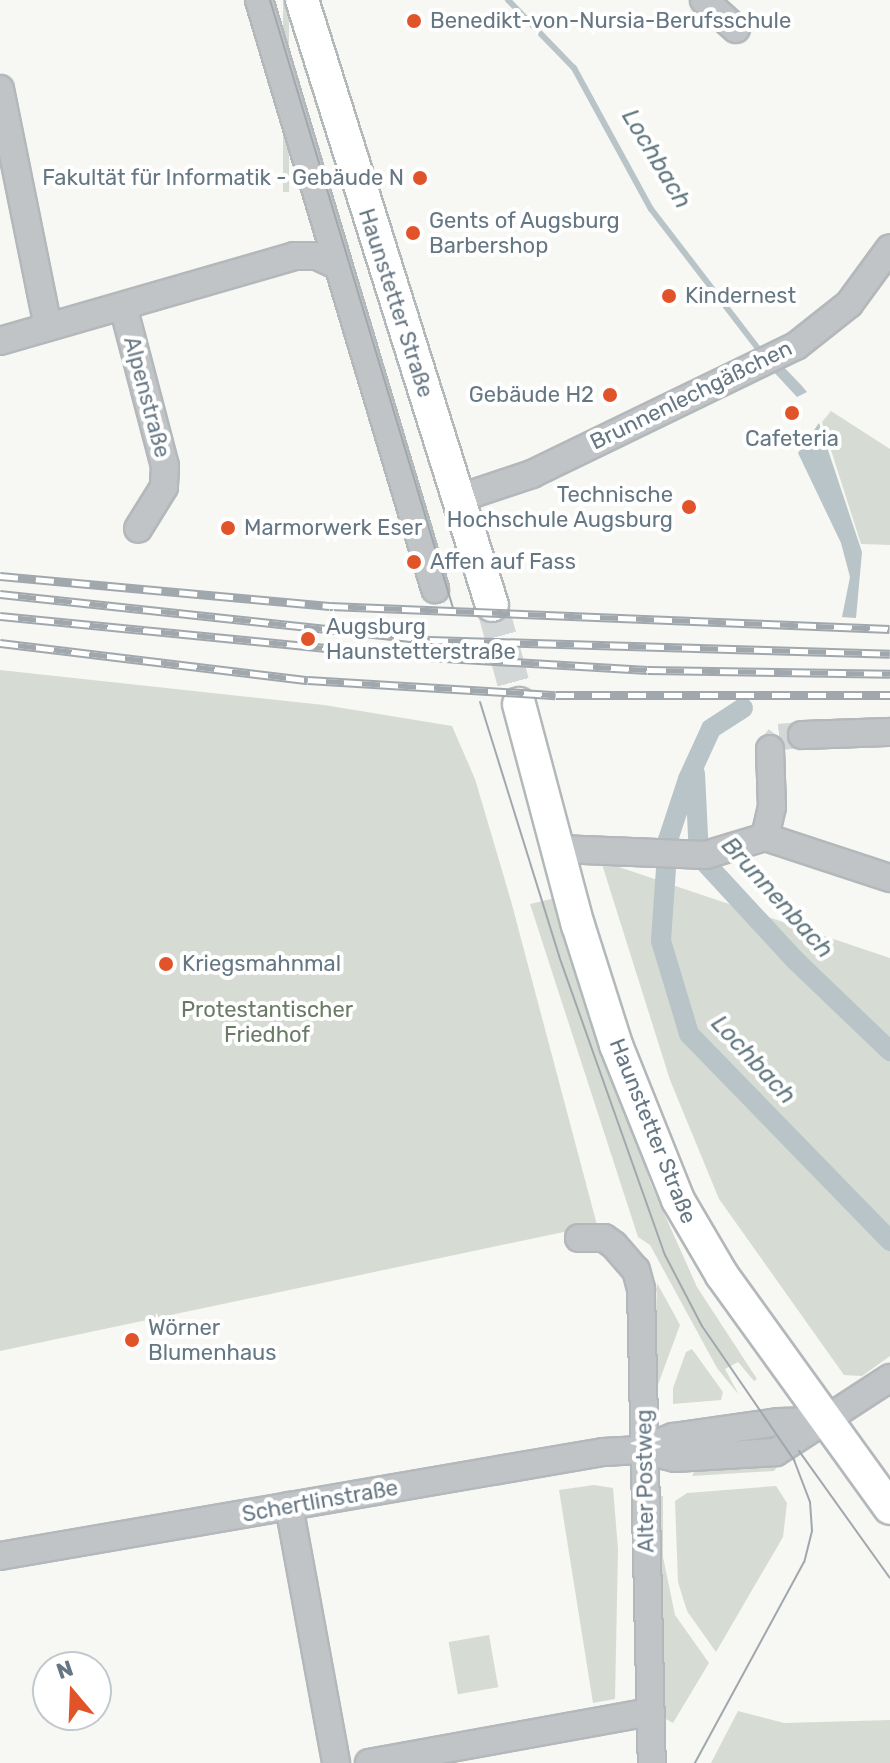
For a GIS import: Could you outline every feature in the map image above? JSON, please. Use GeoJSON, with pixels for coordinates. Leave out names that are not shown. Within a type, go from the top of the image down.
{"type":"FeatureCollection","features":[{"type":"Feature","properties":{"kind":"main road","name":"Haunstetter Straße"},"geometry":{"type":"LineString","coordinates":[[302,0],[370,229],[460,498],[492,605]]}},
{"type":"Feature","properties":{"kind":"main road","name":"Haunstetter Straße"},"geometry":{"type":"LineString","coordinates":[[519,704],[616,1045],[678,1200],[709,1256],[890,1508]]}},
{"type":"Feature","properties":{"kind":"street","name":"Haunstetter Straße"},"geometry":{"type":"LineString","coordinates":[[259,0],[435,589]]}},
{"type":"Feature","properties":{"kind":"street"},"geometry":{"type":"LineString","coordinates":[[704,0],[736,29]]}},
{"type":"Feature","properties":{"kind":"street"},"geometry":{"type":"LineString","coordinates":[[0,89],[48,326]]}},
{"type":"Feature","properties":{"kind":"street","name":"Brunnenlechgäßchen"},"geometry":{"type":"LineString","coordinates":[[460,498],[532,474],[796,346],[849,304],[890,248]]}},
{"type":"Feature","properties":{"kind":"street","name":"Alpenstraße"},"geometry":{"type":"LineString","coordinates":[[0,341],[294,256],[317,256],[336,265]]}},
{"type":"Feature","properties":{"kind":"street","name":"Alpenstraße"},"geometry":{"type":"LineString","coordinates":[[123,306],[166,477],[138,529]]}},
{"type":"Feature","properties":{"kind":"street"},"geometry":{"type":"LineString","coordinates":[[802,735],[890,732]]}},
{"type":"Feature","properties":{"kind":"street"},"geometry":{"type":"LineString","coordinates":[[765,837],[772,807],[770,749]]}},
{"type":"Feature","properties":{"kind":"street"},"geometry":{"type":"LineString","coordinates":[[559,849],[681,854],[765,837],[890,878]]}},
{"type":"Feature","properties":{"kind":"street","name":"Alter Postweg"},"geometry":{"type":"LineString","coordinates":[[579,1238],[604,1238],[636,1270],[641,1289],[641,1450],[652,1763]]}},
{"type":"Feature","properties":{"kind":"street"},"geometry":{"type":"LineString","coordinates":[[825,1421],[890,1378]]}},
{"type":"Feature","properties":{"kind":"street","name":"Schertlinstraße"},"geometry":{"type":"LineString","coordinates":[[0,1556],[641,1450],[673,1437],[778,1422],[825,1421]]}},
{"type":"Feature","properties":{"kind":"street"},"geometry":{"type":"LineString","coordinates":[[289,1506],[336,1763]]}},
{"type":"Feature","properties":{"kind":"street"},"geometry":{"type":"LineString","coordinates":[[369,1763],[649,1712]]}},
{"type":"Feature","properties":{"kind":"green space"},"geometry":{"type":"Polygon","coordinates":[[[283,0],[289,0],[289,192],[283,192],[283,0]]]}},
{"type":"Feature","properties":{"kind":"green space"},"geometry":{"type":"Polygon","coordinates":[[[831,411],[890,449],[890,545],[861,544],[822,422],[831,411]]]}},
{"type":"Feature","properties":{"kind":"green space","name":"Protestantischer Friedhof"},"geometry":{"type":"Polygon","coordinates":[[[0,670],[324,705],[452,726],[475,779],[511,901],[597,1225],[0,1351],[0,670]]]}},
{"type":"Feature","properties":{"kind":"green space"},"geometry":{"type":"Polygon","coordinates":[[[601,861],[890,958],[890,1356],[862,1376],[844,1375],[719,1199],[670,1080],[601,861]]]}},
{"type":"Feature","properties":{"kind":"green space"},"geometry":{"type":"Polygon","coordinates":[[[555,898],[651,1184],[697,1287],[757,1379],[754,1381],[738,1362],[725,1369],[739,1395],[717,1368],[650,1245],[638,1237],[530,904],[555,898]]]}},
{"type":"Feature","properties":{"kind":"green space"},"geometry":{"type":"Polygon","coordinates":[[[657,1283],[680,1325],[653,1398],[657,1283]]]}},
{"type":"Feature","properties":{"kind":"green space"},"geometry":{"type":"Polygon","coordinates":[[[692,1349],[723,1392],[721,1400],[673,1404],[673,1388],[686,1352],[692,1349]]]}},
{"type":"Feature","properties":{"kind":"green space"},"geometry":{"type":"Polygon","coordinates":[[[778,1466],[774,1471],[692,1476],[694,1472],[778,1466]]]}},
{"type":"Feature","properties":{"kind":"green space"},"geometry":{"type":"Polygon","coordinates":[[[594,1485],[613,1488],[618,1549],[615,1699],[593,1703],[559,1490],[594,1485]]]}},
{"type":"Feature","properties":{"kind":"green space"},"geometry":{"type":"Polygon","coordinates":[[[776,1486],[787,1503],[783,1537],[716,1652],[687,1611],[678,1582],[675,1501],[687,1493],[776,1486]]]}},
{"type":"Feature","properties":{"kind":"green space"},"geometry":{"type":"Polygon","coordinates":[[[658,1496],[663,1496],[663,1557],[675,1615],[709,1663],[673,1723],[664,1718],[663,1661],[657,1661],[658,1496]]]}},
{"type":"Feature","properties":{"kind":"green space"},"geometry":{"type":"Polygon","coordinates":[[[489,1635],[498,1687],[458,1694],[449,1642],[489,1635]]]}},
{"type":"Feature","properties":{"kind":"green space"},"geometry":{"type":"Polygon","coordinates":[[[738,1711],[784,1723],[890,1720],[890,1763],[711,1763],[738,1711]]]}},
{"type":"Feature","properties":{"kind":"shaded area"},"geometry":{"type":"Polygon","coordinates":[[[781,364],[807,392],[797,397],[771,369],[781,364]]]}},
{"type":"Feature","properties":{"kind":"shaded area"},"geometry":{"type":"Polygon","coordinates":[[[819,423],[862,552],[856,618],[842,617],[850,577],[841,543],[798,453],[819,423]]]}},
{"type":"Feature","properties":{"kind":"waterway","name":"Lochbach"},"geometry":{"type":"LineString","coordinates":[[508,0],[574,68],[651,209],[757,347]]}},
{"type":"Feature","properties":{"kind":"waterway","name":"Lochbach"},"geometry":{"type":"LineString","coordinates":[[743,708],[711,729],[688,779],[668,840],[661,941],[689,1034],[890,1241]]}},
{"type":"Feature","properties":{"kind":"waterway","name":"Brunnenbach"},"geometry":{"type":"LineString","coordinates":[[695,774],[699,856],[795,960],[890,1051]]}},
{"type":"Feature","properties":{"kind":"tunnel"},"geometry":{"type":"LineString","coordinates":[[492,605],[519,704]]}},
{"type":"Feature","properties":{"kind":"tunnel"},"geometry":{"type":"LineString","coordinates":[[770,749],[779,737],[802,735]]}},
{"type":"Feature","properties":{"kind":"tram line"},"geometry":{"type":"LineString","coordinates":[[270,0],[453,608]]}},
{"type":"Feature","properties":{"kind":"tram line"},"geometry":{"type":"LineString","coordinates":[[480,702],[559,956],[665,1255],[702,1326],[794,1460],[810,1502],[812,1531],[804,1562],[695,1763]]}},
{"type":"Feature","properties":{"kind":"tram line"},"geometry":{"type":"LineString","coordinates":[[799,1451],[890,1578]]}},
{"type":"Feature","properties":{"kind":"railway"},"geometry":{"type":"LineString","coordinates":[[0,576],[330,606],[890,629]]}},
{"type":"Feature","properties":{"kind":"railway"},"geometry":{"type":"LineString","coordinates":[[0,594],[430,640],[890,654]]}},
{"type":"Feature","properties":{"kind":"railway"},"geometry":{"type":"LineString","coordinates":[[0,616],[395,655],[648,670],[890,674]]}},
{"type":"Feature","properties":{"kind":"railway"},"geometry":{"type":"LineString","coordinates":[[0,643],[308,680],[556,695],[890,695]]}},
{"type":"Feature","properties":{"kind":"place","name":"Benedikt-von-Nursia-Berufsschule"},"geometry":{"type":"Point","coordinates":[414,21]}},
{"type":"Feature","properties":{"kind":"place","name":"Fakultät für Informatik - Gebäude N"},"geometry":{"type":"Point","coordinates":[420,178]}},
{"type":"Feature","properties":{"kind":"place","name":"Gents of Augsburg Barbershop"},"geometry":{"type":"Point","coordinates":[413,233]}},
{"type":"Feature","properties":{"kind":"place","name":"Kindernest"},"geometry":{"type":"Point","coordinates":[669,296]}},
{"type":"Feature","properties":{"kind":"place","name":"Gebäude H2"},"geometry":{"type":"Point","coordinates":[610,395]}},
{"type":"Feature","properties":{"kind":"place","name":"Cafeteria"},"geometry":{"type":"Point","coordinates":[792,413]}},
{"type":"Feature","properties":{"kind":"place","name":"Technische Hochschule Augsburg"},"geometry":{"type":"Point","coordinates":[689,507]}},
{"type":"Feature","properties":{"kind":"place","name":"Marmorwerk Eser"},"geometry":{"type":"Point","coordinates":[228,528]}},
{"type":"Feature","properties":{"kind":"place","name":"Affen auf Fass"},"geometry":{"type":"Point","coordinates":[414,562]}},
{"type":"Feature","properties":{"kind":"place","name":"Augsburg Haunstetterstraße"},"geometry":{"type":"Point","coordinates":[308,639]}},
{"type":"Feature","properties":{"kind":"place","name":"Kriegsmahnmal"},"geometry":{"type":"Point","coordinates":[166,964]}},
{"type":"Feature","properties":{"kind":"place","name":"Wörner Blumenhaus"},"geometry":{"type":"Point","coordinates":[132,1340]}}]}
